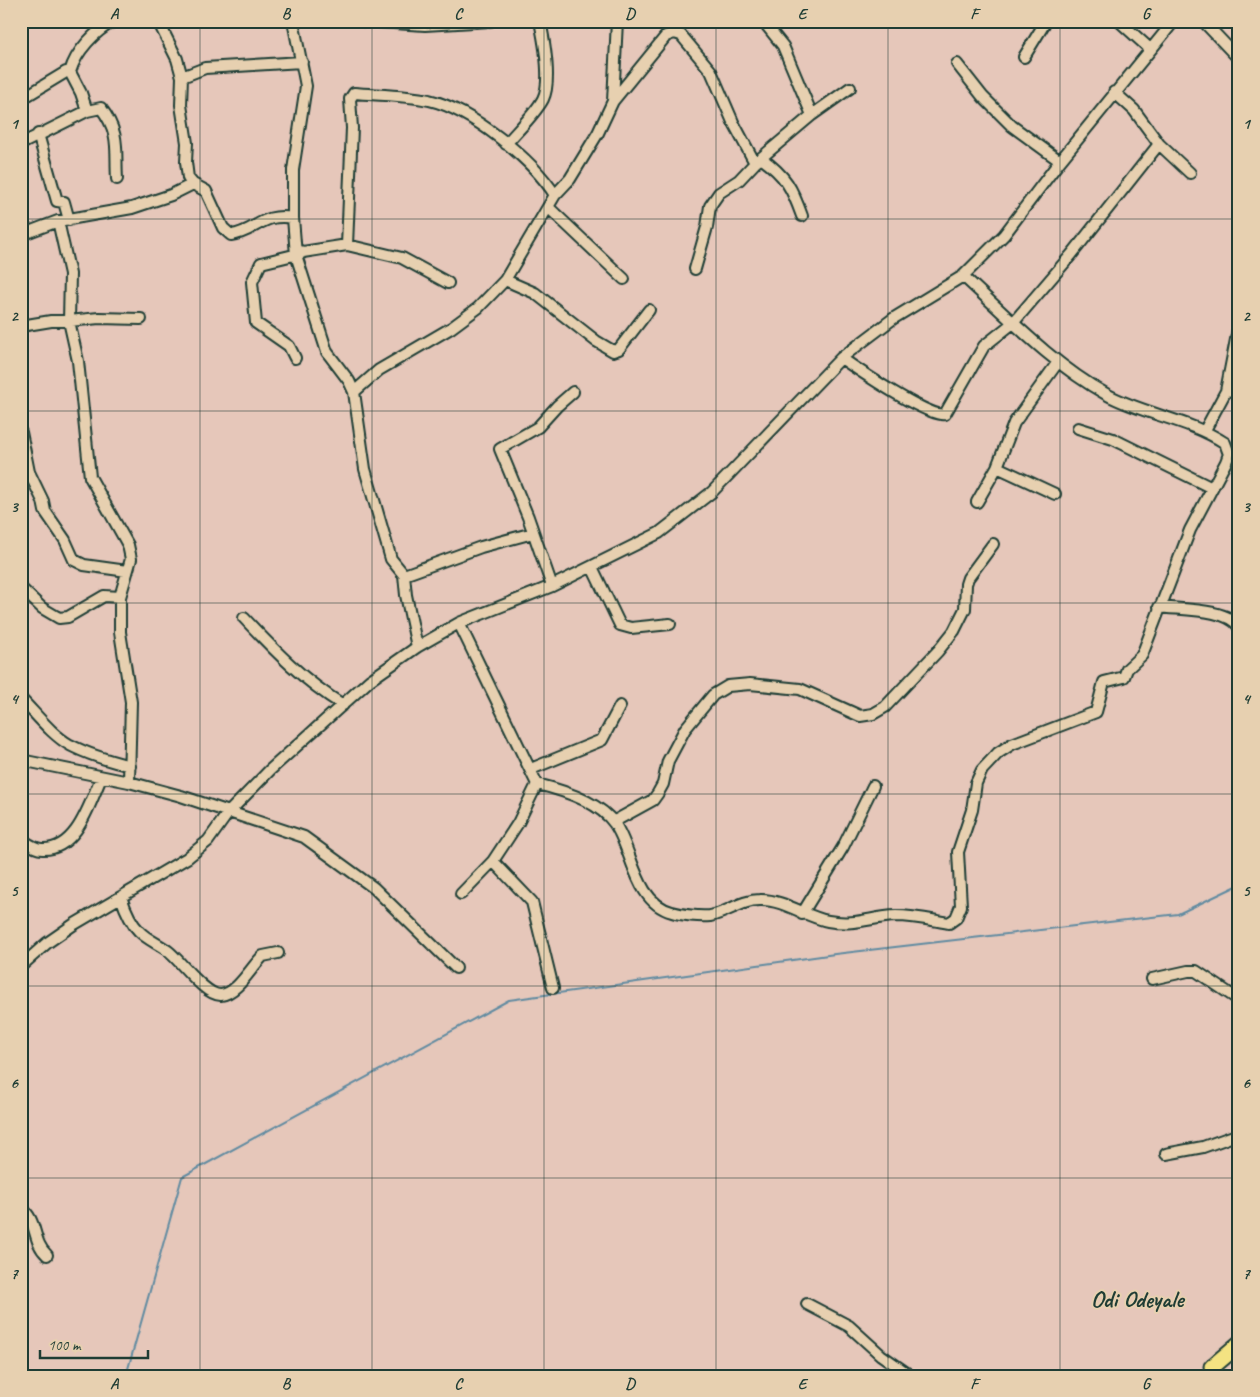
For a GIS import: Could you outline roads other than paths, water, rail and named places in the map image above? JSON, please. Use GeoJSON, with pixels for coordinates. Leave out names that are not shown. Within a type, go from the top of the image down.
{"type":"FeatureCollection","features":[{"type":"Feature","properties":{"kind":"highway"},"geometry":{"type":"LineString","coordinates":[[1212,1367],[1239,1344]]}},
{"type":"Feature","properties":{"kind":"street"},"geometry":{"type":"LineString","coordinates":[[88,111],[70,72],[74,60],[88,42],[114,21]]}},
{"type":"Feature","properties":{"kind":"street"},"geometry":{"type":"LineString","coordinates":[[158,21],[177,59],[182,77],[181,105],[186,134],[186,162],[188,178],[192,184],[206,191],[223,228],[231,235],[239,234],[266,219],[282,216],[293,218]]}},
{"type":"Feature","properties":{"kind":"street"},"geometry":{"type":"LineString","coordinates":[[293,21],[306,86],[293,170],[293,218],[298,252],[327,352],[349,381],[354,392],[365,469],[390,559],[404,575],[406,595],[417,647]]}},
{"type":"Feature","properties":{"kind":"street"},"geometry":{"type":"LineString","coordinates":[[362,21],[425,25],[490,21]]}},
{"type":"Feature","properties":{"kind":"street"},"geometry":{"type":"LineString","coordinates":[[506,144],[543,99],[546,86],[544,46],[540,21]]}},
{"type":"Feature","properties":{"kind":"street"},"geometry":{"type":"LineString","coordinates":[[613,101],[617,21]]}},
{"type":"Feature","properties":{"kind":"street"},"geometry":{"type":"LineString","coordinates":[[763,21],[783,46],[812,115]]}},
{"type":"Feature","properties":{"kind":"street"},"geometry":{"type":"LineString","coordinates":[[1024,57],[1046,21]]}},
{"type":"Feature","properties":{"kind":"street"},"geometry":{"type":"LineString","coordinates":[[1119,21],[1150,49]]}},
{"type":"Feature","properties":{"kind":"street"},"geometry":{"type":"LineString","coordinates":[[21,966],[47,943],[73,925],[187,858],[208,841],[228,813],[270,770],[370,680],[417,647],[459,623],[552,586],[659,532],[712,492],[841,358],[894,318],[962,276],[1004,235],[1114,92],[1174,21]]}},
{"type":"Feature","properties":{"kind":"street"},"geometry":{"type":"LineString","coordinates":[[1203,21],[1239,59]]}},
{"type":"Feature","properties":{"kind":"street"},"geometry":{"type":"LineString","coordinates":[[354,392],[379,370],[451,328],[478,308],[505,280],[555,195],[570,179],[598,133],[613,101],[666,36],[681,35],[711,71],[733,122],[758,161],[779,171],[788,181],[802,216]]}},
{"type":"Feature","properties":{"kind":"street"},"geometry":{"type":"LineString","coordinates":[[182,77],[205,68],[302,62]]}},
{"type":"Feature","properties":{"kind":"street"},"geometry":{"type":"LineString","coordinates":[[957,64],[983,97],[1012,126],[1060,161]]}},
{"type":"Feature","properties":{"kind":"street"},"geometry":{"type":"LineString","coordinates":[[21,84],[25,97],[66,72],[70,72]]}},
{"type":"Feature","properties":{"kind":"street"},"geometry":{"type":"LineString","coordinates":[[695,268],[707,227],[710,206],[719,193],[739,180],[758,161],[812,115],[850,88]]}},
{"type":"Feature","properties":{"kind":"street"},"geometry":{"type":"LineString","coordinates":[[1114,92],[1134,110],[1159,144],[1190,173]]}},
{"type":"Feature","properties":{"kind":"street"},"geometry":{"type":"LineString","coordinates":[[347,245],[351,94],[430,100],[458,110],[489,129],[544,178],[555,195]]}},
{"type":"Feature","properties":{"kind":"street"},"geometry":{"type":"LineString","coordinates":[[21,144],[38,134],[70,122],[88,111],[101,108],[108,117],[117,141],[117,179]]}},
{"type":"Feature","properties":{"kind":"street"},"geometry":{"type":"LineString","coordinates":[[38,134],[58,201],[64,202],[63,221],[70,274],[69,322],[78,361],[90,477],[128,545],[131,559],[120,597],[120,632],[131,702],[130,782]]}},
{"type":"Feature","properties":{"kind":"street"},"geometry":{"type":"LineString","coordinates":[[841,358],[909,401],[941,416],[950,408],[984,346],[1013,323],[1072,254],[1159,144]]}},
{"type":"Feature","properties":{"kind":"street"},"geometry":{"type":"LineString","coordinates":[[21,235],[63,221],[132,208],[171,195],[192,184]]}},
{"type":"Feature","properties":{"kind":"street"},"geometry":{"type":"LineString","coordinates":[[548,207],[624,279]]}},
{"type":"Feature","properties":{"kind":"street"},"geometry":{"type":"LineString","coordinates":[[295,358],[289,346],[256,323],[252,282],[261,263],[298,252],[347,245],[402,258],[448,283]]}},
{"type":"Feature","properties":{"kind":"street"},"geometry":{"type":"LineString","coordinates":[[537,784],[585,800],[613,822],[626,845],[632,866],[642,887],[661,908],[672,912],[710,916],[746,901],[762,899],[802,914],[828,921],[849,923],[895,916],[953,922],[961,906],[958,852],[972,810],[976,783],[982,770],[998,753],[1012,744],[1096,712],[1104,682],[1124,677],[1127,669],[1142,655],[1190,530],[1226,462],[1228,448],[1225,442],[1205,430],[1107,394],[1058,362],[962,276]]}},
{"type":"Feature","properties":{"kind":"street"},"geometry":{"type":"LineString","coordinates":[[505,280],[535,293],[596,341],[613,350],[619,349],[649,310]]}},
{"type":"Feature","properties":{"kind":"street"},"geometry":{"type":"LineString","coordinates":[[21,326],[50,321],[69,322],[100,318],[141,319]]}},
{"type":"Feature","properties":{"kind":"street"},"geometry":{"type":"LineString","coordinates":[[1205,430],[1226,391],[1239,324]]}},
{"type":"Feature","properties":{"kind":"street"},"geometry":{"type":"LineString","coordinates":[[977,502],[997,467],[1014,423],[1058,362]]}},
{"type":"Feature","properties":{"kind":"street"},"geometry":{"type":"LineString","coordinates":[[1226,391],[1239,389]]}},
{"type":"Feature","properties":{"kind":"street"},"geometry":{"type":"LineString","coordinates":[[552,586],[500,450],[538,427],[573,392]]}},
{"type":"Feature","properties":{"kind":"street"},"geometry":{"type":"LineString","coordinates":[[1078,428],[1113,439],[1212,488]]}},
{"type":"Feature","properties":{"kind":"street"},"geometry":{"type":"LineString","coordinates":[[21,432],[29,472],[43,501],[45,511],[65,540],[74,560],[84,565],[127,571]]}},
{"type":"Feature","properties":{"kind":"street"},"geometry":{"type":"LineString","coordinates":[[997,467],[1054,494]]}},
{"type":"Feature","properties":{"kind":"street"},"geometry":{"type":"LineString","coordinates":[[404,575],[481,547],[533,534]]}},
{"type":"Feature","properties":{"kind":"street"},"geometry":{"type":"LineString","coordinates":[[613,822],[653,800],[664,784],[668,761],[685,729],[713,695],[728,686],[750,684],[800,689],[860,716],[873,714],[885,707],[938,651],[954,631],[965,608],[968,578],[993,544]]}},
{"type":"Feature","properties":{"kind":"street"},"geometry":{"type":"LineString","coordinates":[[592,567],[620,625],[631,628],[670,624]]}},
{"type":"Feature","properties":{"kind":"street"},"geometry":{"type":"LineString","coordinates":[[21,588],[42,608],[59,618],[68,617],[104,596],[120,597]]}},
{"type":"Feature","properties":{"kind":"street"},"geometry":{"type":"LineString","coordinates":[[1159,607],[1220,614],[1230,619],[1239,627]]}},
{"type":"Feature","properties":{"kind":"street"},"geometry":{"type":"LineString","coordinates":[[244,618],[284,660],[317,689],[343,705]]}},
{"type":"Feature","properties":{"kind":"street"},"geometry":{"type":"LineString","coordinates":[[459,623],[537,784],[518,823],[493,861],[461,894]]}},
{"type":"Feature","properties":{"kind":"street"},"geometry":{"type":"LineString","coordinates":[[21,699],[61,738],[71,745],[105,760],[130,766]]}},
{"type":"Feature","properties":{"kind":"street"},"geometry":{"type":"LineString","coordinates":[[531,769],[602,740],[620,706]]}},
{"type":"Feature","properties":{"kind":"street"},"geometry":{"type":"LineString","coordinates":[[21,760],[100,778],[130,782],[182,796],[304,837],[374,888],[456,968]]}},
{"type":"Feature","properties":{"kind":"street"},"geometry":{"type":"LineString","coordinates":[[21,839],[40,849],[45,849],[69,839],[79,827],[100,778]]}},
{"type":"Feature","properties":{"kind":"street"},"geometry":{"type":"LineString","coordinates":[[802,914],[843,846],[873,786]]}},
{"type":"Feature","properties":{"kind":"street"},"geometry":{"type":"LineString","coordinates":[[493,861],[532,902],[553,988]]}},
{"type":"Feature","properties":{"kind":"street"},"geometry":{"type":"LineString","coordinates":[[121,897],[139,932],[169,952],[181,966],[213,993],[220,995],[227,992],[245,977],[263,956],[278,954]]}},
{"type":"Feature","properties":{"kind":"street"},"geometry":{"type":"LineString","coordinates":[[1152,979],[1188,970],[1196,971],[1239,1000]]}},
{"type":"Feature","properties":{"kind":"street"},"geometry":{"type":"LineString","coordinates":[[1166,1154],[1203,1148],[1239,1134]]}},
{"type":"Feature","properties":{"kind":"street"},"geometry":{"type":"LineString","coordinates":[[21,1208],[35,1228],[41,1250],[47,1255]]}},
{"type":"Feature","properties":{"kind":"street"},"geometry":{"type":"LineString","coordinates":[[807,1304],[849,1326],[881,1356],[911,1376]]}},
{"type":"Feature","properties":{"kind":"waterway"},"geometry":{"type":"LineString","coordinates":[[126,1376],[182,1177],[509,1000],[835,954],[1178,914],[1239,885]]}},
{"type":"Feature","properties":{"kind":"district","name":"Odi Odeyale"},"geometry":{"type":"Point","coordinates":[1137,1299]}}]}
